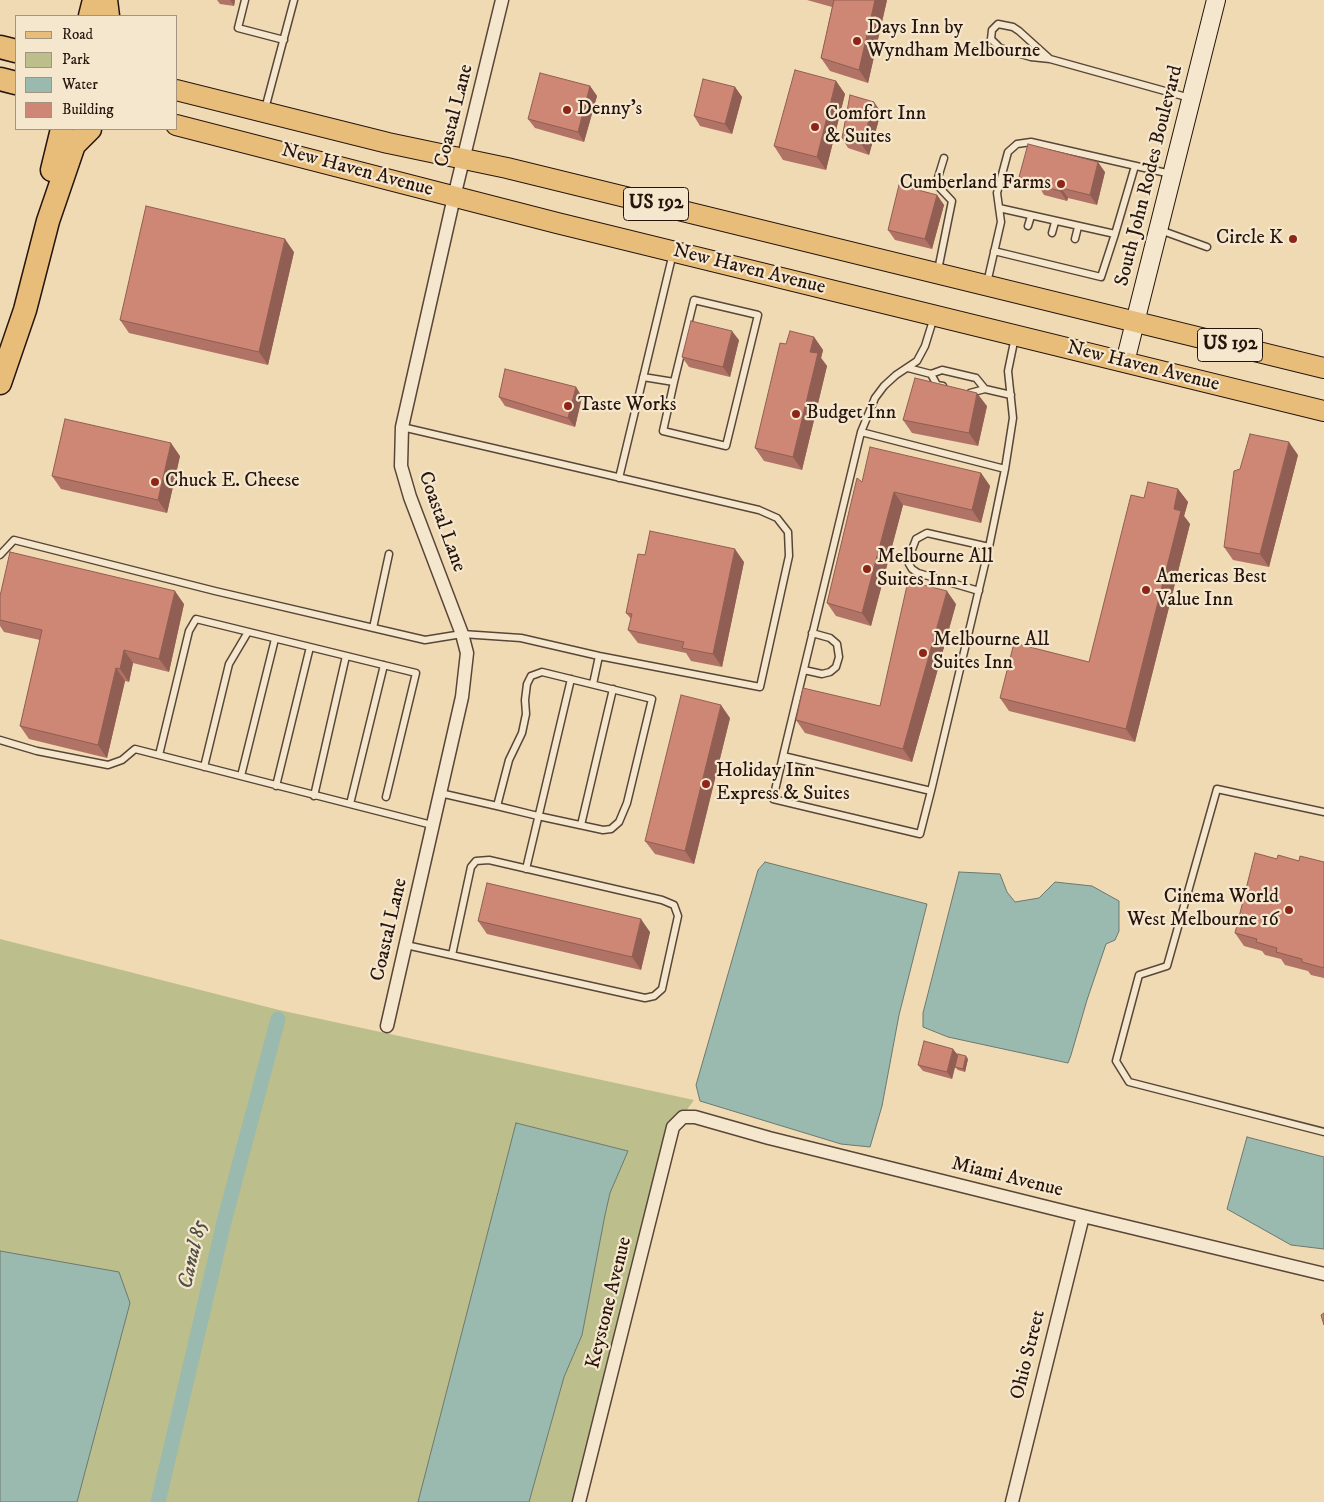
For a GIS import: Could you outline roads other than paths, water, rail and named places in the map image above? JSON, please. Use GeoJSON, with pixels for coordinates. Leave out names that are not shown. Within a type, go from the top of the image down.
{"type":"FeatureCollection","features":[{"type":"Feature","properties":{"kind":"highway"},"geometry":{"type":"LineString","coordinates":[[90,15],[94,0]]}},
{"type":"Feature","properties":{"kind":"highway"},"geometry":{"type":"LineString","coordinates":[[106,0],[108,15]]}},
{"type":"Feature","properties":{"kind":"highway"},"geometry":{"type":"LineString","coordinates":[[0,48],[15,51]]}},
{"type":"Feature","properties":{"kind":"highway"},"geometry":{"type":"LineString","coordinates":[[0,79],[15,83]]}},
{"type":"Feature","properties":{"kind":"highway"},"geometry":{"type":"LineString","coordinates":[[48,221],[49,182],[62,130]]}},
{"type":"Feature","properties":{"kind":"highway"},"geometry":{"type":"LineString","coordinates":[[0,382],[25,310],[48,221],[74,145],[89,130]]}},
{"type":"Feature","properties":{"kind":"main road","name":"South John Rodes Boulevard"},"geometry":{"type":"LineString","coordinates":[[1125,362],[1216,0]]}},
{"type":"Feature","properties":{"kind":"main road","name":"New Haven Avenue"},"geometry":{"type":"LineString","coordinates":[[178,90],[388,143],[516,170],[1324,368]]}},
{"type":"Feature","properties":{"kind":"main road","name":"New Haven Avenue"},"geometry":{"type":"LineString","coordinates":[[178,125],[673,252],[1324,411]]}},
{"type":"Feature","properties":{"kind":"street","name":"Coastal Lane"},"geometry":{"type":"LineString","coordinates":[[387,1026],[462,697],[468,653],[410,497],[401,466],[402,426],[454,197],[502,0]]}},
{"type":"Feature","properties":{"kind":"street","name":"Miami Avenue"},"geometry":{"type":"LineString","coordinates":[[683,1117],[695,1117],[769,1138],[1324,1274]]}},
{"type":"Feature","properties":{"kind":"street","name":"Keystone Avenue"},"geometry":{"type":"LineString","coordinates":[[579,1502],[674,1127],[683,1117]]}},
{"type":"Feature","properties":{"kind":"street","name":"Ohio Street"},"geometry":{"type":"LineString","coordinates":[[1012,1502],[1083,1216]]}},
{"type":"Feature","properties":{"kind":"lane"},"geometry":{"type":"LineString","coordinates":[[245,0],[238,28],[284,40]]}},
{"type":"Feature","properties":{"kind":"lane"},"geometry":{"type":"LineString","coordinates":[[264,112],[294,0]]}},
{"type":"Feature","properties":{"kind":"lane"},"geometry":{"type":"LineString","coordinates":[[1050,59],[1012,27],[998,24],[992,30],[992,38],[1000,48],[1031,57],[1050,59],[1192,98]]}},
{"type":"Feature","properties":{"kind":"lane"},"geometry":{"type":"LineString","coordinates":[[986,285],[1001,222],[997,193],[1008,152],[1017,144],[1031,142],[1172,174]]}},
{"type":"Feature","properties":{"kind":"lane"},"geometry":{"type":"LineString","coordinates":[[937,274],[952,201],[936,184],[944,158]]}},
{"type":"Feature","properties":{"kind":"lane"},"geometry":{"type":"LineString","coordinates":[[994,251],[1021,253],[1044,263],[1101,277],[1135,166]]}},
{"type":"Feature","properties":{"kind":"lane"},"geometry":{"type":"LineString","coordinates":[[999,208],[1115,234]]}},
{"type":"Feature","properties":{"kind":"lane"},"geometry":{"type":"LineString","coordinates":[[1028,226],[1031,216]]}},
{"type":"Feature","properties":{"kind":"lane"},"geometry":{"type":"LineString","coordinates":[[1052,233],[1055,222]]}},
{"type":"Feature","properties":{"kind":"lane"},"geometry":{"type":"LineString","coordinates":[[1075,239],[1078,227]]}},
{"type":"Feature","properties":{"kind":"lane"},"geometry":{"type":"LineString","coordinates":[[1159,230],[1207,247]]}},
{"type":"Feature","properties":{"kind":"lane"},"geometry":{"type":"LineString","coordinates":[[619,478],[673,252]]}},
{"type":"Feature","properties":{"kind":"lane"},"geometry":{"type":"LineString","coordinates":[[1044,263],[1046,255]]}},
{"type":"Feature","properties":{"kind":"lane"},"geometry":{"type":"LineString","coordinates":[[1068,269],[1070,261]]}},
{"type":"Feature","properties":{"kind":"lane"},"geometry":{"type":"LineString","coordinates":[[694,300],[758,315],[726,446],[663,432],[674,382],[694,300]]}},
{"type":"Feature","properties":{"kind":"lane"},"geometry":{"type":"LineString","coordinates":[[934,316],[925,346],[917,360],[884,386],[875,398],[860,432],[773,799],[920,834],[979,591],[1005,469],[1013,418],[1008,371],[1015,336]]}},
{"type":"Feature","properties":{"kind":"lane"},"geometry":{"type":"LineString","coordinates":[[908,368],[931,374],[942,370],[976,378],[986,389]]}},
{"type":"Feature","properties":{"kind":"lane"},"geometry":{"type":"LineString","coordinates":[[931,374],[937,385],[954,389]]}},
{"type":"Feature","properties":{"kind":"lane"},"geometry":{"type":"LineString","coordinates":[[644,377],[674,382]]}},
{"type":"Feature","properties":{"kind":"lane"},"geometry":{"type":"LineString","coordinates":[[963,392],[972,394],[986,389],[1011,395]]}},
{"type":"Feature","properties":{"kind":"lane"},"geometry":{"type":"LineString","coordinates":[[0,555],[14,540],[215,591],[425,640],[462,634],[521,638],[599,656],[760,687],[789,556],[788,532],[776,518],[759,510],[402,426]]}},
{"type":"Feature","properties":{"kind":"lane"},"geometry":{"type":"LineString","coordinates":[[860,432],[1005,469]]}},
{"type":"Feature","properties":{"kind":"lane"},"geometry":{"type":"LineString","coordinates":[[979,591],[918,573],[909,564],[910,555],[916,539],[927,533],[989,547]]}},
{"type":"Feature","properties":{"kind":"lane"},"geometry":{"type":"LineString","coordinates":[[373,628],[389,554]]}},
{"type":"Feature","properties":{"kind":"lane"},"geometry":{"type":"LineString","coordinates":[[159,755],[190,631],[196,619],[416,673],[386,797]]}},
{"type":"Feature","properties":{"kind":"lane"},"geometry":{"type":"LineString","coordinates":[[204,767],[229,664],[248,632]]}},
{"type":"Feature","properties":{"kind":"lane"},"geometry":{"type":"LineString","coordinates":[[804,670],[822,674],[830,672],[836,667],[839,657],[837,644],[830,638],[812,633]]}},
{"type":"Feature","properties":{"kind":"lane"},"geometry":{"type":"LineString","coordinates":[[241,776],[275,639]]}},
{"type":"Feature","properties":{"kind":"lane"},"geometry":{"type":"LineString","coordinates":[[276,786],[310,647]]}},
{"type":"Feature","properties":{"kind":"lane"},"geometry":{"type":"LineString","coordinates":[[314,796],[346,656]]}},
{"type":"Feature","properties":{"kind":"lane"},"geometry":{"type":"LineString","coordinates":[[593,684],[599,656]]}},
{"type":"Feature","properties":{"kind":"lane"},"geometry":{"type":"LineString","coordinates":[[350,804],[384,665]]}},
{"type":"Feature","properties":{"kind":"lane"},"geometry":{"type":"LineString","coordinates":[[440,792],[497,806],[538,816],[603,830],[611,828],[619,822],[626,803],[652,699],[542,672],[531,676],[527,684],[526,714],[522,733],[509,760],[497,806]]}},
{"type":"Feature","properties":{"kind":"lane"},"geometry":{"type":"LineString","coordinates":[[526,868],[571,679]]}},
{"type":"Feature","properties":{"kind":"lane"},"geometry":{"type":"LineString","coordinates":[[581,825],[613,689]]}},
{"type":"Feature","properties":{"kind":"lane"},"geometry":{"type":"LineString","coordinates":[[0,740],[37,751],[108,765],[122,760],[135,749],[432,825]]}},
{"type":"Feature","properties":{"kind":"lane"},"geometry":{"type":"LineString","coordinates":[[783,756],[931,791]]}},
{"type":"Feature","properties":{"kind":"lane"},"geometry":{"type":"LineString","coordinates":[[1324,812],[1217,789],[1167,966],[1139,975],[1116,1061],[1129,1082],[1324,1132]]}},
{"type":"Feature","properties":{"kind":"lane"},"geometry":{"type":"LineString","coordinates":[[406,945],[645,998],[654,996],[662,989],[678,916],[674,905],[662,900],[489,860],[476,861],[471,867],[452,955]]}},
{"type":"Feature","properties":{"kind":"water"},"geometry":{"type":"Polygon","coordinates":[[[765,862],[927,904],[899,1015],[882,1106],[870,1147],[841,1144],[700,1101],[696,1085],[758,870],[765,862]]]}},
{"type":"Feature","properties":{"kind":"water"},"geometry":{"type":"Polygon","coordinates":[[[959,872],[1000,874],[1007,892],[1015,902],[1039,898],[1055,882],[1092,886],[1119,901],[1119,931],[1115,940],[1106,944],[1068,1063],[948,1037],[923,1027],[923,1013],[959,872]]]}},
{"type":"Feature","properties":{"kind":"water"},"geometry":{"type":"Polygon","coordinates":[[[516,1123],[628,1151],[610,1193],[582,1335],[564,1377],[529,1502],[418,1502],[516,1123]]]}},
{"type":"Feature","properties":{"kind":"water"},"geometry":{"type":"Polygon","coordinates":[[[1247,1137],[1324,1157],[1324,1249],[1291,1245],[1227,1209],[1247,1137]]]}},
{"type":"Feature","properties":{"kind":"water"},"geometry":{"type":"Polygon","coordinates":[[[0,1251],[119,1272],[130,1303],[77,1502],[0,1502],[0,1251]]]}},
{"type":"Feature","properties":{"kind":"waterway","name":"Canal 85"},"geometry":{"type":"LineString","coordinates":[[158,1502],[225,1218],[278,1019]]}},
{"type":"Feature","properties":{"kind":"place","name":"Days Inn by Wyndham Melbourne"},"geometry":{"type":"Point","coordinates":[857,41]}},
{"type":"Feature","properties":{"kind":"place","name":"Denny's"},"geometry":{"type":"Point","coordinates":[567,110]}},
{"type":"Feature","properties":{"kind":"place","name":"Comfort Inn & Suites"},"geometry":{"type":"Point","coordinates":[815,127]}},
{"type":"Feature","properties":{"kind":"place","name":"Cumberland Farms"},"geometry":{"type":"Point","coordinates":[1061,184]}},
{"type":"Feature","properties":{"kind":"place","name":"Circle K"},"geometry":{"type":"Point","coordinates":[1293,239]}},
{"type":"Feature","properties":{"kind":"place","name":"Taste Works"},"geometry":{"type":"Point","coordinates":[568,406]}},
{"type":"Feature","properties":{"kind":"place","name":"Budget Inn"},"geometry":{"type":"Point","coordinates":[796,414]}},
{"type":"Feature","properties":{"kind":"place","name":"Chuck E. Cheese"},"geometry":{"type":"Point","coordinates":[155,482]}},
{"type":"Feature","properties":{"kind":"place","name":"Melbourne All Suites Inn 1"},"geometry":{"type":"Point","coordinates":[867,569]}},
{"type":"Feature","properties":{"kind":"place","name":"Americas Best Value Inn"},"geometry":{"type":"Point","coordinates":[1146,590]}},
{"type":"Feature","properties":{"kind":"place","name":"Melbourne All Suites Inn"},"geometry":{"type":"Point","coordinates":[923,653]}},
{"type":"Feature","properties":{"kind":"place","name":"Holiday Inn Express & Suites"},"geometry":{"type":"Point","coordinates":[706,784]}},
{"type":"Feature","properties":{"kind":"place","name":"Cinema World West Melbourne 16"},"geometry":{"type":"Point","coordinates":[1289,910]}}]}
